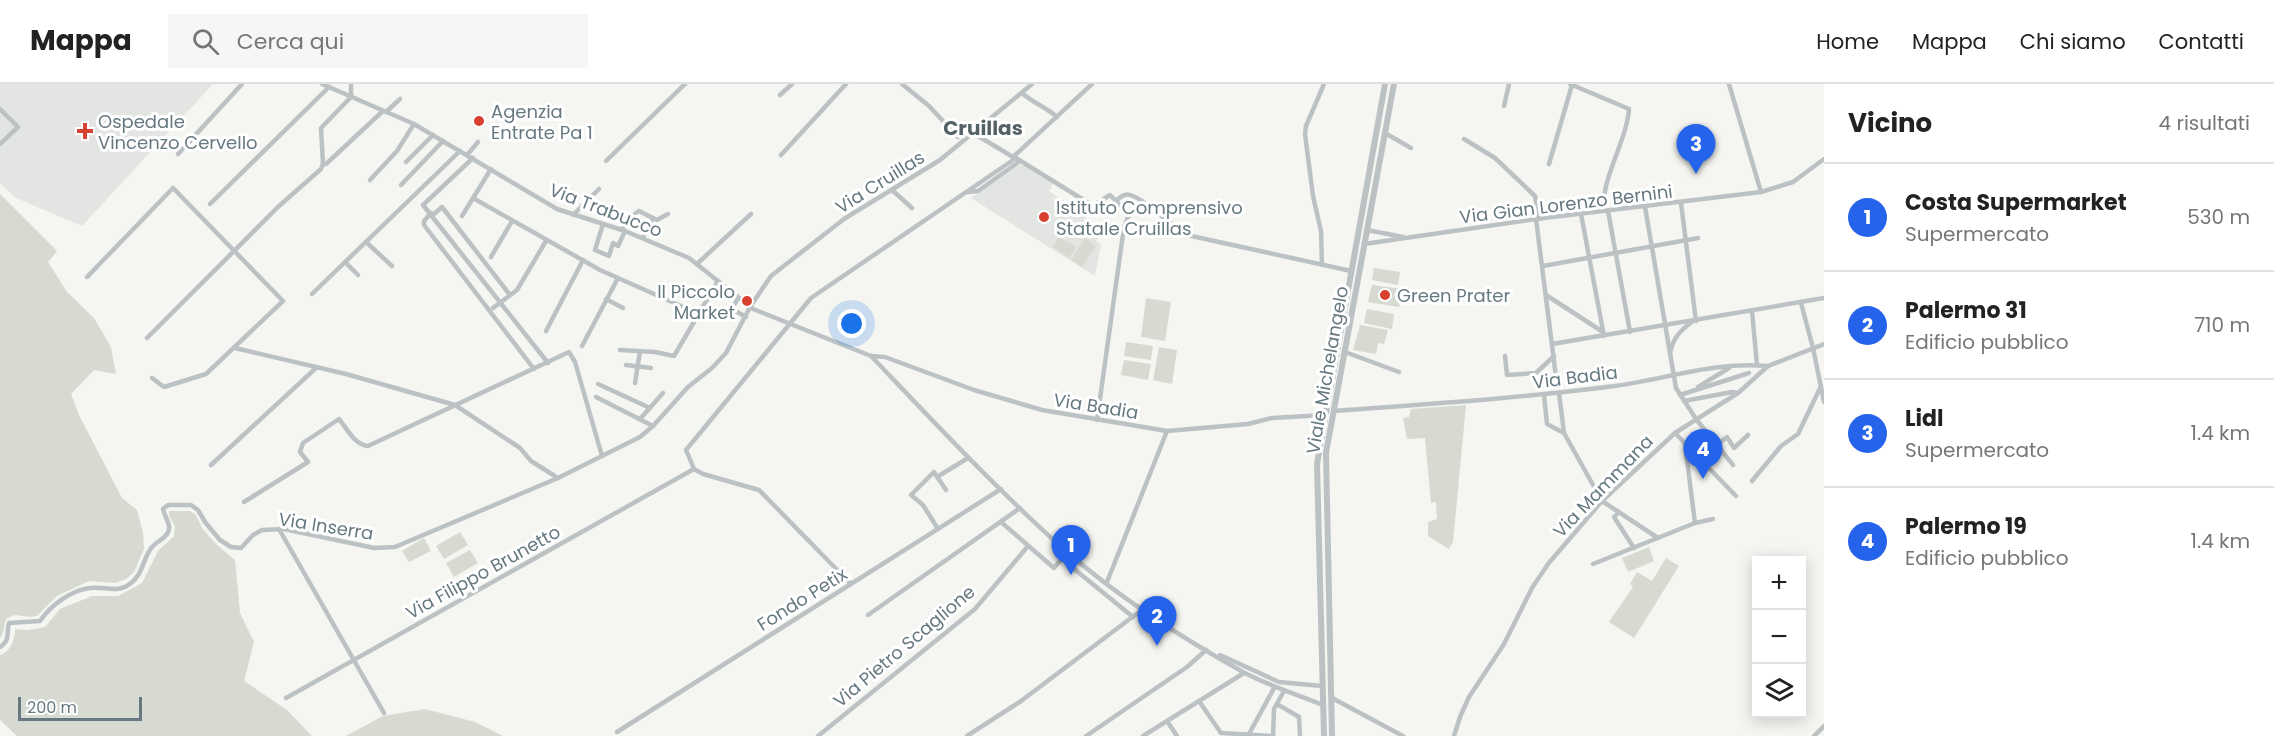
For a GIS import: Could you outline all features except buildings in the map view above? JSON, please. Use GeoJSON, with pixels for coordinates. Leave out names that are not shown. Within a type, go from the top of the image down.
{"type":"FeatureCollection","features":[{"type":"Feature","properties":{"kind":"street"},"geometry":{"type":"LineString","coordinates":[[178,153],[242,84]]}},
{"type":"Feature","properties":{"kind":"street","name":"Via Trabucco"},"geometry":{"type":"LineString","coordinates":[[322,84],[414,124],[528,192],[573,215],[643,237],[698,263],[750,308],[871,356]]}},
{"type":"Feature","properties":{"kind":"street"},"geometry":{"type":"LineString","coordinates":[[147,338],[234,250],[321,169],[323,164],[321,128],[351,97],[351,84]]}},
{"type":"Feature","properties":{"kind":"street"},"geometry":{"type":"LineString","coordinates":[[606,161],[685,84]]}},
{"type":"Feature","properties":{"kind":"street"},"geometry":{"type":"LineString","coordinates":[[780,95],[792,84]]}},
{"type":"Feature","properties":{"kind":"street"},"geometry":{"type":"LineString","coordinates":[[781,155],[846,84]]}},
{"type":"Feature","properties":{"kind":"street"},"geometry":{"type":"LineString","coordinates":[[903,84],[929,106],[960,140]]}},
{"type":"Feature","properties":{"kind":"street","name":"Via Cruillas"},"geometry":{"type":"LineString","coordinates":[[750,308],[763,286],[783,266],[844,219],[940,160],[960,140],[973,133],[1032,84]]}},
{"type":"Feature","properties":{"kind":"street"},"geometry":{"type":"LineString","coordinates":[[851,584],[759,490],[703,474],[694,469],[686,450],[811,298],[1017,159],[1092,84]]}},
{"type":"Feature","properties":{"kind":"street"},"geometry":{"type":"LineString","coordinates":[[1322,265],[1322,237],[1313,196],[1305,134],[1323,84]]}},
{"type":"Feature","properties":{"kind":"street","name":"Viale Michelangelo"},"geometry":{"type":"LineString","coordinates":[[1324,736],[1317,464],[1385,84]]}},
{"type":"Feature","properties":{"kind":"street","name":"Viale Michelangelo"},"geometry":{"type":"LineString","coordinates":[[1332,736],[1325,464],[1394,84]]}},
{"type":"Feature","properties":{"kind":"street"},"geometry":{"type":"LineString","coordinates":[[1504,106],[1509,84]]}},
{"type":"Feature","properties":{"kind":"street"},"geometry":{"type":"LineString","coordinates":[[1549,164],[1571,84],[1629,109],[1614,168],[1606,186],[1606,211],[1616,252],[1630,332]]}},
{"type":"Feature","properties":{"kind":"street"},"geometry":{"type":"LineString","coordinates":[[1729,84],[1761,192]]}},
{"type":"Feature","properties":{"kind":"street"},"geometry":{"type":"LineString","coordinates":[[210,204],[329,87]]}},
{"type":"Feature","properties":{"kind":"street"},"geometry":{"type":"LineString","coordinates":[[1022,93],[1057,117]]}},
{"type":"Feature","properties":{"kind":"street"},"geometry":{"type":"LineString","coordinates":[[323,164],[326,164],[400,99]]}},
{"type":"Feature","properties":{"kind":"street"},"geometry":{"type":"LineString","coordinates":[[0,109],[18,127],[0,144]]}},
{"type":"Feature","properties":{"kind":"street"},"geometry":{"type":"LineString","coordinates":[[370,180],[397,151],[414,124]]}},
{"type":"Feature","properties":{"kind":"street"},"geometry":{"type":"LineString","coordinates":[[1377,132],[1385,133],[1411,148]]}},
{"type":"Feature","properties":{"kind":"street"},"geometry":{"type":"LineString","coordinates":[[973,133],[1090,204],[1094,205],[1110,195],[1129,215],[1122,237],[1098,420]]}},
{"type":"Feature","properties":{"kind":"street"},"geometry":{"type":"LineString","coordinates":[[406,162],[433,135]]}},
{"type":"Feature","properties":{"kind":"street"},"geometry":{"type":"LineString","coordinates":[[1464,139],[1495,158],[1535,196],[1556,376]]}},
{"type":"Feature","properties":{"kind":"street"},"geometry":{"type":"LineString","coordinates":[[402,185],[443,141]]}},
{"type":"Feature","properties":{"kind":"street"},"geometry":{"type":"LineString","coordinates":[[466,155],[478,142]]}},
{"type":"Feature","properties":{"kind":"street"},"geometry":{"type":"LineString","coordinates":[[312,294],[460,151]]}},
{"type":"Feature","properties":{"kind":"street"},"geometry":{"type":"LineString","coordinates":[[473,159],[423,205],[548,363]]}},
{"type":"Feature","properties":{"kind":"street","name":"Via Gian Lorenzo Bernini"},"geometry":{"type":"LineString","coordinates":[[1364,244],[1537,219],[1761,192],[1793,182],[1824,159]]}},
{"type":"Feature","properties":{"kind":"street"},"geometry":{"type":"LineString","coordinates":[[462,216],[490,169]]}},
{"type":"Feature","properties":{"kind":"street"},"geometry":{"type":"LineString","coordinates":[[87,277],[173,188],[284,301],[206,374],[164,387],[152,378]]}},
{"type":"Feature","properties":{"kind":"street"},"geometry":{"type":"LineString","coordinates":[[573,215],[599,189]]}},
{"type":"Feature","properties":{"kind":"street"},"geometry":{"type":"LineString","coordinates":[[892,190],[912,208]]}},
{"type":"Feature","properties":{"kind":"street"},"geometry":{"type":"LineString","coordinates":[[1116,201],[1123,194],[1127,194],[1143,202],[1187,235],[1351,271]]}},
{"type":"Feature","properties":{"kind":"street"},"geometry":{"type":"LineString","coordinates":[[473,198],[546,241],[618,278],[699,314]]}},
{"type":"Feature","properties":{"kind":"street"},"geometry":{"type":"LineString","coordinates":[[1681,203],[1694,321]]}},
{"type":"Feature","properties":{"kind":"street"},"geometry":{"type":"LineString","coordinates":[[510,295],[442,207],[424,220],[424,225],[534,369]]}},
{"type":"Feature","properties":{"kind":"street"},"geometry":{"type":"LineString","coordinates":[[1645,207],[1676,388],[1696,419],[1733,465]]}},
{"type":"Feature","properties":{"kind":"street"},"geometry":{"type":"LineString","coordinates":[[603,224],[596,250],[609,256],[613,243],[618,246],[624,230],[638,212],[657,220],[668,214]]}},
{"type":"Feature","properties":{"kind":"street"},"geometry":{"type":"LineString","coordinates":[[698,263],[752,214]]}},
{"type":"Feature","properties":{"kind":"street"},"geometry":{"type":"LineString","coordinates":[[1581,214],[1603,334]]}},
{"type":"Feature","properties":{"kind":"street"},"geometry":{"type":"LineString","coordinates":[[643,237],[653,218]]}},
{"type":"Feature","properties":{"kind":"street"},"geometry":{"type":"LineString","coordinates":[[491,257],[512,221]]}},
{"type":"Feature","properties":{"kind":"street","name":"Via Gian Lorenzo Bernini"},"geometry":{"type":"LineString","coordinates":[[1367,230],[1409,238]]}},
{"type":"Feature","properties":{"kind":"street"},"geometry":{"type":"LineString","coordinates":[[455,243],[465,235]]}},
{"type":"Feature","properties":{"kind":"street"},"geometry":{"type":"LineString","coordinates":[[1543,266],[1698,238]]}},
{"type":"Feature","properties":{"kind":"street"},"geometry":{"type":"LineString","coordinates":[[493,308],[517,290],[546,241]]}},
{"type":"Feature","properties":{"kind":"street"},"geometry":{"type":"LineString","coordinates":[[366,242],[392,266]]}},
{"type":"Feature","properties":{"kind":"street"},"geometry":{"type":"LineString","coordinates":[[546,331],[583,260]]}},
{"type":"Feature","properties":{"kind":"street"},"geometry":{"type":"LineString","coordinates":[[345,262],[358,275]]}},
{"type":"Feature","properties":{"kind":"street"},"geometry":{"type":"LineString","coordinates":[[582,346],[618,278]]}},
{"type":"Feature","properties":{"kind":"street"},"geometry":{"type":"LineString","coordinates":[[620,350],[674,356],[718,282]]}},
{"type":"Feature","properties":{"kind":"street"},"geometry":{"type":"LineString","coordinates":[[1546,296],[1603,334]]}},
{"type":"Feature","properties":{"kind":"street"},"geometry":{"type":"LineString","coordinates":[[738,298],[732,309],[746,317]]}},
{"type":"Feature","properties":{"kind":"street"},"geometry":{"type":"LineString","coordinates":[[1552,344],[1824,298]]}},
{"type":"Feature","properties":{"kind":"street"},"geometry":{"type":"LineString","coordinates":[[606,299],[623,308]]}},
{"type":"Feature","properties":{"kind":"street"},"geometry":{"type":"LineString","coordinates":[[1801,303],[1824,402]]}},
{"type":"Feature","properties":{"kind":"street","name":"Via Inserra"},"geometry":{"type":"LineString","coordinates":[[0,647],[5,644],[9,636],[9,623],[40,621],[49,608],[58,601],[89,588],[117,590],[130,584],[139,575],[152,547],[168,532],[170,527],[163,509],[168,505],[190,505],[198,510],[204,522],[220,540],[231,547],[241,548],[253,535],[262,530],[279,529],[374,548],[395,548],[558,478],[640,437],[653,426],[688,387],[712,368],[726,352],[750,308]]}},
{"type":"Feature","properties":{"kind":"street"},"geometry":{"type":"LineString","coordinates":[[1344,309],[1352,310]]}},
{"type":"Feature","properties":{"kind":"street"},"geometry":{"type":"LineString","coordinates":[[1752,311],[1757,365],[1763,371]]}},
{"type":"Feature","properties":{"kind":"street"},"geometry":{"type":"LineString","coordinates":[[1669,356],[1672,342],[1681,330],[1694,321]]}},
{"type":"Feature","properties":{"kind":"street"},"geometry":{"type":"LineString","coordinates":[[1768,366],[1824,344]]}},
{"type":"Feature","properties":{"kind":"street"},"geometry":{"type":"LineString","coordinates":[[235,348],[346,374],[455,405],[520,448],[531,461],[558,478]]}},
{"type":"Feature","properties":{"kind":"street"},"geometry":{"type":"LineString","coordinates":[[635,383],[640,351]]}},
{"type":"Feature","properties":{"kind":"street"},"geometry":{"type":"LineString","coordinates":[[244,502],[308,462],[300,452],[303,443],[339,419],[360,445],[368,446],[569,352],[575,362],[602,456]]}},
{"type":"Feature","properties":{"kind":"street"},"geometry":{"type":"LineString","coordinates":[[1345,352],[1399,372]]}},
{"type":"Feature","properties":{"kind":"street"},"geometry":{"type":"LineString","coordinates":[[871,356],[968,458],[1068,552],[1143,609],[1244,673],[1274,688],[1323,705]]}},
{"type":"Feature","properties":{"kind":"street","name":"Via Badia"},"geometry":{"type":"LineString","coordinates":[[871,356],[885,357],[974,390],[1042,411],[1167,431],[1248,424],[1272,418],[1325,415]]}},
{"type":"Feature","properties":{"kind":"street"},"geometry":{"type":"LineString","coordinates":[[1505,356],[1508,375],[1536,373],[1554,356]]}},
{"type":"Feature","properties":{"kind":"street"},"geometry":{"type":"LineString","coordinates":[[626,364],[651,368]]}},
{"type":"Feature","properties":{"kind":"street"},"geometry":{"type":"LineString","coordinates":[[1746,364],[1754,379]]}},
{"type":"Feature","properties":{"kind":"street","name":"Via Badia"},"geometry":{"type":"LineString","coordinates":[[1334,411],[1559,393],[1636,383],[1672,374],[1746,364],[1768,366]]}},
{"type":"Feature","properties":{"kind":"street"},"geometry":{"type":"LineString","coordinates":[[1696,389],[1731,366]]}},
{"type":"Feature","properties":{"kind":"street","name":"Via Mammana"},"geometry":{"type":"LineString","coordinates":[[1454,736],[1470,697],[1504,644],[1532,588],[1548,564],[1602,501],[1674,433],[1738,393],[1768,366]]}},
{"type":"Feature","properties":{"kind":"street"},"geometry":{"type":"LineString","coordinates":[[211,465],[316,368]]}},
{"type":"Feature","properties":{"kind":"street"},"geometry":{"type":"LineString","coordinates":[[1680,395],[1696,389],[1715,386],[1749,373]]}},
{"type":"Feature","properties":{"kind":"street"},"geometry":{"type":"LineString","coordinates":[[598,384],[650,408]]}},
{"type":"Feature","properties":{"kind":"street"},"geometry":{"type":"LineString","coordinates":[[1752,481],[1781,446],[1798,434],[1821,386]]}},
{"type":"Feature","properties":{"kind":"street"},"geometry":{"type":"LineString","coordinates":[[1684,401],[1732,392],[1738,393]]}},
{"type":"Feature","properties":{"kind":"street"},"geometry":{"type":"LineString","coordinates":[[613,406],[619,393]]}},
{"type":"Feature","properties":{"kind":"street"},"geometry":{"type":"LineString","coordinates":[[640,419],[663,393]]}},
{"type":"Feature","properties":{"kind":"street"},"geometry":{"type":"LineString","coordinates":[[1559,393],[1564,433],[1602,501],[1658,538]]}},
{"type":"Feature","properties":{"kind":"street"},"geometry":{"type":"LineString","coordinates":[[1544,394],[1547,424],[1564,433]]}},
{"type":"Feature","properties":{"kind":"street"},"geometry":{"type":"LineString","coordinates":[[596,398],[653,426]]}},
{"type":"Feature","properties":{"kind":"street"},"geometry":{"type":"LineString","coordinates":[[1107,582],[1167,431]]}},
{"type":"Feature","properties":{"kind":"street"},"geometry":{"type":"LineString","coordinates":[[1674,433],[1736,496]]}},
{"type":"Feature","properties":{"kind":"street"},"geometry":{"type":"LineString","coordinates":[[1700,459],[1727,437],[1734,448],[1748,435]]}},
{"type":"Feature","properties":{"kind":"street"},"geometry":{"type":"LineString","coordinates":[[1685,444],[1695,523]]}},
{"type":"Feature","properties":{"kind":"street"},"geometry":{"type":"LineString","coordinates":[[938,477],[968,458]]}},
{"type":"Feature","properties":{"kind":"street","name":"Via Filippo Brunetto"},"geometry":{"type":"LineString","coordinates":[[286,698],[694,469]]}},
{"type":"Feature","properties":{"kind":"street"},"geometry":{"type":"LineString","coordinates":[[938,529],[922,505],[911,495],[934,472],[946,490]]}},
{"type":"Feature","properties":{"kind":"street","name":"Fondo Petix"},"geometry":{"type":"LineString","coordinates":[[617,732],[1001,489]]}},
{"type":"Feature","properties":{"kind":"street"},"geometry":{"type":"LineString","coordinates":[[868,615],[1020,508]]}},
{"type":"Feature","properties":{"kind":"street"},"geometry":{"type":"LineString","coordinates":[[1619,512],[1614,517],[1634,548]]}},
{"type":"Feature","properties":{"kind":"street"},"geometry":{"type":"LineString","coordinates":[[1593,564],[1695,523],[1713,519]]}},
{"type":"Feature","properties":{"kind":"street"},"geometry":{"type":"LineString","coordinates":[[1000,522],[1054,568],[1068,552]]}},
{"type":"Feature","properties":{"kind":"street"},"geometry":{"type":"LineString","coordinates":[[279,529],[384,713]]}},
{"type":"Feature","properties":{"kind":"street","name":"Via Pietro Scaglione"},"geometry":{"type":"LineString","coordinates":[[818,736],[975,609],[1028,546]]}},
{"type":"Feature","properties":{"kind":"street"},"geometry":{"type":"LineString","coordinates":[[1062,559],[1133,617]]}},
{"type":"Feature","properties":{"kind":"street"},"geometry":{"type":"LineString","coordinates":[[1320,602],[1329,602]]}},
{"type":"Feature","properties":{"kind":"street"},"geometry":{"type":"LineString","coordinates":[[967,736],[1021,701],[1143,609]]}},
{"type":"Feature","properties":{"kind":"street"},"geometry":{"type":"LineString","coordinates":[[1206,650],[1279,682],[1322,686]]}},
{"type":"Feature","properties":{"kind":"street"},"geometry":{"type":"LineString","coordinates":[[1086,736],[1187,667],[1206,650]]}},
{"type":"Feature","properties":{"kind":"street"},"geometry":{"type":"LineString","coordinates":[[1143,736],[1244,673]]}},
{"type":"Feature","properties":{"kind":"street"},"geometry":{"type":"LineString","coordinates":[[1249,734],[1274,688]]}},
{"type":"Feature","properties":{"kind":"street"},"geometry":{"type":"LineString","coordinates":[[1214,736],[1221,733],[1273,736],[1274,709],[1284,691]]}},
{"type":"Feature","properties":{"kind":"street"},"geometry":{"type":"LineString","coordinates":[[1332,698],[1403,736]]}},
{"type":"Feature","properties":{"kind":"street"},"geometry":{"type":"LineString","coordinates":[[1198,701],[1221,733]]}},
{"type":"Feature","properties":{"kind":"street"},"geometry":{"type":"LineString","coordinates":[[1276,704],[1299,717],[1300,736]]}},
{"type":"Feature","properties":{"kind":"street"},"geometry":{"type":"LineString","coordinates":[[1167,721],[1177,736]]}},
{"type":"Feature","properties":{"kind":"street"},"geometry":{"type":"LineString","coordinates":[[1814,736],[1824,726]]}},
{"type":"Feature","properties":{"kind":"shaded area","name":"Ospedale Vincenzo Cervello"},"geometry":{"type":"Polygon","coordinates":[[[0,84],[213,84],[82,226],[16,198],[0,183],[0,84]]]}},
{"type":"Feature","properties":{"kind":"shaded area","name":"Istituto Comprensivo Statale Cruillas"},"geometry":{"type":"Polygon","coordinates":[[[1019,165],[1023,165],[1053,184],[1049,191],[1069,204],[1073,197],[1086,205],[1089,210],[1093,209],[1082,224],[1100,235],[1096,241],[1101,244],[1095,276],[971,198],[1019,165]]]}},
{"type":"Feature","properties":{"kind":"shaded area"},"geometry":{"type":"Polygon","coordinates":[[[0,194],[57,251],[48,262],[67,292],[94,318],[111,347],[116,374],[94,370],[71,394],[79,415],[122,498],[137,510],[143,533],[144,549],[134,572],[126,579],[115,583],[89,581],[57,596],[37,616],[15,615],[7,618],[0,638],[0,194]]]}},
{"type":"Feature","properties":{"kind":"shaded area"},"geometry":{"type":"Polygon","coordinates":[[[1059,237],[1076,247],[1070,258],[1053,247],[1059,237]]]}},
{"type":"Feature","properties":{"kind":"shaded area"},"geometry":{"type":"Polygon","coordinates":[[[1085,238],[1096,246],[1082,267],[1071,260],[1085,238]]]}},
{"type":"Feature","properties":{"kind":"shaded area","name":"Green Prater"},"geometry":{"type":"Polygon","coordinates":[[[1374,268],[1400,272],[1398,285],[1372,280],[1374,268]]]}},
{"type":"Feature","properties":{"kind":"shaded area","name":"Green Prater"},"geometry":{"type":"Polygon","coordinates":[[[1372,285],[1403,289],[1399,307],[1368,302],[1372,285]]]}},
{"type":"Feature","properties":{"kind":"shaded area"},"geometry":{"type":"Polygon","coordinates":[[[1146,298],[1171,302],[1165,341],[1141,337],[1146,298]]]}},
{"type":"Feature","properties":{"kind":"shaded area","name":"Green Prater"},"geometry":{"type":"Polygon","coordinates":[[[1367,309],[1394,314],[1392,329],[1364,323],[1367,309]]]}},
{"type":"Feature","properties":{"kind":"shaded area","name":"Green Prater"},"geometry":{"type":"Polygon","coordinates":[[[1360,325],[1388,330],[1384,344],[1378,343],[1376,354],[1353,350],[1360,325]]]}},
{"type":"Feature","properties":{"kind":"shaded area"},"geometry":{"type":"Polygon","coordinates":[[[1126,342],[1153,346],[1151,360],[1124,356],[1126,342]]]}},
{"type":"Feature","properties":{"kind":"shaded area"},"geometry":{"type":"Polygon","coordinates":[[[1159,347],[1177,350],[1172,384],[1153,380],[1159,347]]]}},
{"type":"Feature","properties":{"kind":"shaded area"},"geometry":{"type":"Polygon","coordinates":[[[1124,360],[1151,364],[1148,380],[1121,375],[1124,360]]]}},
{"type":"Feature","properties":{"kind":"shaded area"},"geometry":{"type":"Polygon","coordinates":[[[1466,405],[1453,542],[1449,549],[1428,536],[1428,522],[1437,519],[1436,502],[1431,503],[1425,438],[1407,439],[1403,418],[1409,417],[1411,409],[1466,405]]]}},
{"type":"Feature","properties":{"kind":"shaded area"},"geometry":{"type":"Polygon","coordinates":[[[169,511],[190,511],[196,515],[202,528],[235,560],[240,613],[254,642],[244,681],[287,710],[312,736],[17,736],[0,720],[0,655],[12,645],[15,629],[29,630],[45,627],[60,609],[92,596],[118,596],[142,583],[158,551],[174,536],[175,526],[169,516],[169,511]]]}},
{"type":"Feature","properties":{"kind":"shaded area"},"geometry":{"type":"Polygon","coordinates":[[[460,532],[468,545],[444,559],[436,546],[460,532]]]}},
{"type":"Feature","properties":{"kind":"shaded area"},"geometry":{"type":"Polygon","coordinates":[[[424,538],[431,551],[409,562],[402,551],[424,538]]]}},
{"type":"Feature","properties":{"kind":"shaded area"},"geometry":{"type":"Polygon","coordinates":[[[1649,547],[1654,561],[1628,572],[1622,558],[1649,547]]]}},
{"type":"Feature","properties":{"kind":"shaded area"},"geometry":{"type":"Polygon","coordinates":[[[470,550],[478,563],[454,577],[446,563],[470,550]]]}},
{"type":"Feature","properties":{"kind":"shaded area"},"geometry":{"type":"Polygon","coordinates":[[[1666,558],[1679,566],[1634,638],[1609,622],[1633,587],[1630,584],[1637,572],[1652,581],[1666,558]]]}},
{"type":"Feature","properties":{"kind":"shaded area"},"geometry":{"type":"Polygon","coordinates":[[[425,709],[475,722],[503,736],[346,736],[383,716],[425,709]]]}},
{"type":"Feature","properties":{"kind":"place","name":"Agenzia Entrate Pa 1"},"geometry":{"type":"Point","coordinates":[479,121]}},
{"type":"Feature","properties":{"kind":"place","name":"Ospedale Vincenzo Cervello"},"geometry":{"type":"Point","coordinates":[85,131]}},
{"type":"Feature","properties":{"kind":"place","name":"Lidl"},"geometry":{"type":"Point","coordinates":[1696,174]}},
{"type":"Feature","properties":{"kind":"place","name":"Istituto Comprensivo Statale Cruillas"},"geometry":{"type":"Point","coordinates":[1044,217]}},
{"type":"Feature","properties":{"kind":"place","name":"Green Prater"},"geometry":{"type":"Point","coordinates":[1385,295]}},
{"type":"Feature","properties":{"kind":"place","name":"Il Piccolo Market"},"geometry":{"type":"Point","coordinates":[747,301]}},
{"type":"Feature","properties":{"kind":"place","name":"Palermo 19"},"geometry":{"type":"Point","coordinates":[1703,479]}},
{"type":"Feature","properties":{"kind":"place","name":"Costa Supermarket"},"geometry":{"type":"Point","coordinates":[1071,575]}},
{"type":"Feature","properties":{"kind":"place","name":"Palermo 31"},"geometry":{"type":"Point","coordinates":[1157,646]}},
{"type":"Feature","properties":{"kind":"district","name":"Cruillas"},"geometry":{"type":"Point","coordinates":[983,128]}}]}
